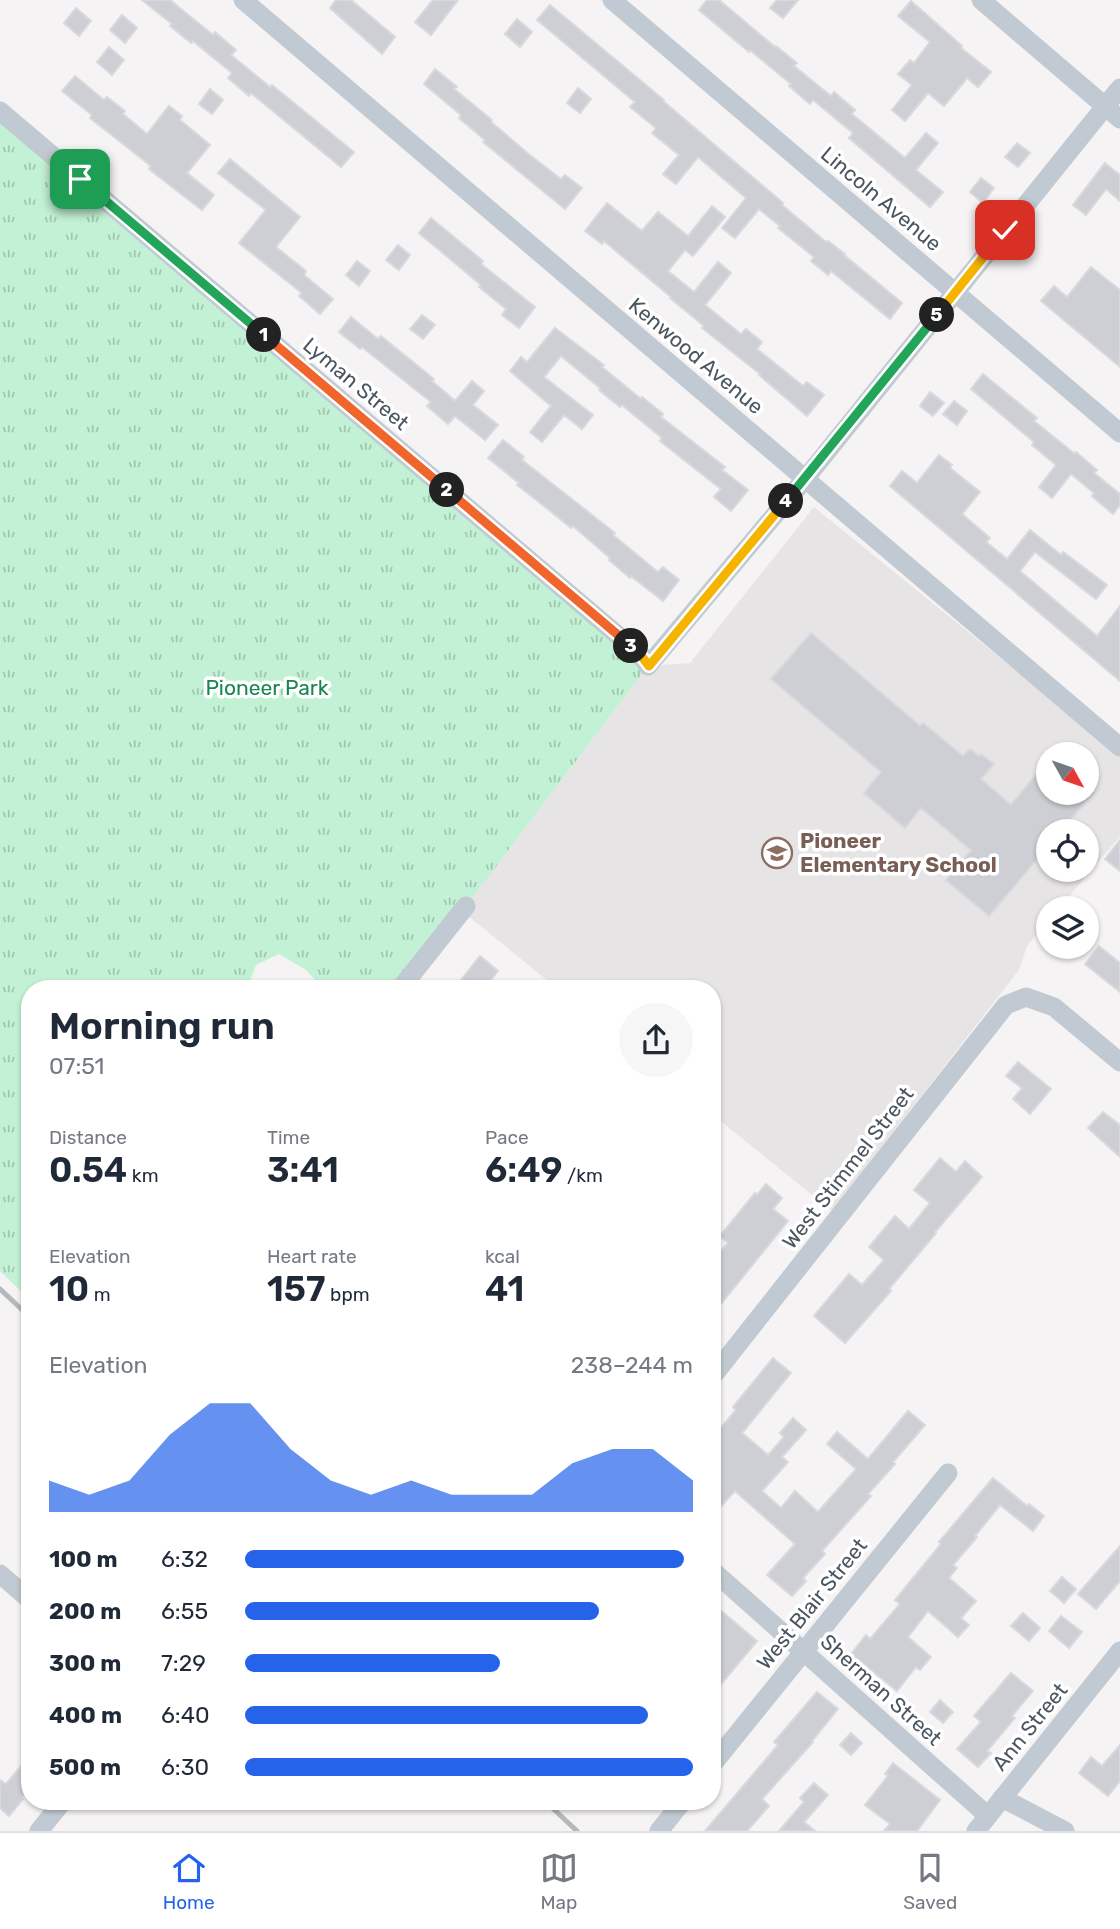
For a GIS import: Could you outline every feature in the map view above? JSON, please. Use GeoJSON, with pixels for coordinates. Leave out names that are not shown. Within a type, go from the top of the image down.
{"type":"FeatureCollection","features":[{"type":"Feature","properties":{"kind":"street","name":"Kenwood Avenue"},"geometry":{"type":"LineString","coordinates":[[243,0],[1120,747]]}},
{"type":"Feature","properties":{"kind":"street","name":"Lincoln Avenue"},"geometry":{"type":"LineString","coordinates":[[612,0],[1120,433]]}},
{"type":"Feature","properties":{"kind":"street"},"geometry":{"type":"LineString","coordinates":[[981,0],[1113,112]]}},
{"type":"Feature","properties":{"kind":"street"},"geometry":{"type":"LineString","coordinates":[[805,479],[955,293],[1113,112],[1120,88]]}},
{"type":"Feature","properties":{"kind":"street","name":"Lyman Street"},"geometry":{"type":"LineString","coordinates":[[0,111],[640,654],[649,666],[805,479]]}},
{"type":"Feature","properties":{"kind":"street"},"geometry":{"type":"LineString","coordinates":[[407,980],[466,906]]}},
{"type":"Feature","properties":{"kind":"street","name":"West Stimmel Street"},"geometry":{"type":"LineString","coordinates":[[721,1366],[1006,1005],[1026,997],[1054,1007],[1120,1062]]}},
{"type":"Feature","properties":{"kind":"street","name":"West Blair Street"},"geometry":{"type":"LineString","coordinates":[[721,1754],[948,1473]]}},
{"type":"Feature","properties":{"kind":"street"},"geometry":{"type":"LineString","coordinates":[[0,1574],[21,1592]]}},
{"type":"Feature","properties":{"kind":"street","name":"Sherman Street"},"geometry":{"type":"LineString","coordinates":[[721,1578],[803,1651],[982,1823]]}},
{"type":"Feature","properties":{"kind":"street","name":"Ann Street"},"geometry":{"type":"LineString","coordinates":[[982,1823],[1120,1651]]}},
{"type":"Feature","properties":{"kind":"street"},"geometry":{"type":"LineString","coordinates":[[1002,1798],[1065,1831]]}},
{"type":"Feature","properties":{"kind":"street"},"geometry":{"type":"LineString","coordinates":[[38,1831],[56,1810]]}},
{"type":"Feature","properties":{"kind":"street"},"geometry":{"type":"LineString","coordinates":[[659,1831],[676,1810]]}},
{"type":"Feature","properties":{"kind":"shaded area","name":"Pioneer Elementary School"},"geometry":{"type":"Polygon","coordinates":[[[814,507],[1120,755],[1120,836],[1099,861],[1099,819],[1036,819],[1036,882],[1081,882],[1069,896],[1036,896],[1036,935],[1027,946],[1019,970],[832,1211],[721,1121],[721,980],[547,980],[462,911],[648,666],[690,663],[814,507]]]}},
{"type":"Feature","properties":{"kind":"green space","name":"Pioneer Park"},"geometry":{"type":"Polygon","coordinates":[[[0,111],[648,666],[407,980],[315,980],[306,970],[279,954],[256,965],[250,980],[21,980],[21,1291],[0,1271],[0,111]]]}},
{"type":"Feature","properties":{"kind":"building"},"geometry":{"type":"Polygon","coordinates":[[[142,0],[170,0],[213,35],[215,32],[236,50],[231,55],[354,152],[341,167],[251,93],[249,96],[228,78],[232,73],[170,26],[172,24],[142,0]]]}},
{"type":"Feature","properties":{"kind":"building"},"geometry":{"type":"Polygon","coordinates":[[[336,0],[351,0],[395,37],[382,54],[330,8],[336,0]]]}},
{"type":"Feature","properties":{"kind":"building"},"geometry":{"type":"Polygon","coordinates":[[[433,0],[458,0],[431,35],[415,22],[433,0]]]}},
{"type":"Feature","properties":{"kind":"building"},"geometry":{"type":"Polygon","coordinates":[[[707,0],[719,0],[797,63],[794,66],[831,96],[834,92],[855,110],[852,114],[905,158],[926,133],[938,143],[916,170],[943,192],[930,207],[849,138],[853,133],[813,100],[810,104],[789,86],[791,84],[699,10],[707,0]]]}},
{"type":"Feature","properties":{"kind":"building"},"geometry":{"type":"Polygon","coordinates":[[[777,0],[798,0],[783,18],[770,8],[777,0]]]}},
{"type":"Feature","properties":{"kind":"building"},"geometry":{"type":"Polygon","coordinates":[[[911,1],[991,72],[978,87],[967,78],[944,106],[928,93],[905,121],[892,110],[912,85],[898,74],[910,60],[914,63],[930,42],[898,16],[911,1]]]}},
{"type":"Feature","properties":{"kind":"building"},"geometry":{"type":"Polygon","coordinates":[[[550,5],[664,100],[783,203],[782,205],[902,303],[890,319],[831,271],[828,275],[811,261],[814,257],[759,209],[735,238],[722,228],[746,198],[698,157],[676,184],[663,174],[679,155],[652,133],[656,128],[630,107],[635,102],[537,20],[550,5]]]}},
{"type":"Feature","properties":{"kind":"building"},"geometry":{"type":"Polygon","coordinates":[[[76,8],[91,21],[79,36],[64,23],[76,8]]]}},
{"type":"Feature","properties":{"kind":"building"},"geometry":{"type":"Polygon","coordinates":[[[122,15],[137,28],[125,43],[110,30],[122,15]]]}},
{"type":"Feature","properties":{"kind":"building"},"geometry":{"type":"Polygon","coordinates":[[[517,19],[532,32],[520,47],[505,34],[517,19]]]}},
{"type":"Feature","properties":{"kind":"building"},"geometry":{"type":"Polygon","coordinates":[[[109,47],[124,60],[112,75],[97,62],[109,47]]]}},
{"type":"Feature","properties":{"kind":"building"},"geometry":{"type":"Polygon","coordinates":[[[435,69],[531,156],[561,179],[565,175],[582,188],[565,209],[483,142],[485,140],[459,118],[461,115],[424,84],[435,69]]]}},
{"type":"Feature","properties":{"kind":"building"},"geometry":{"type":"Polygon","coordinates":[[[75,76],[104,100],[107,97],[125,111],[123,114],[147,134],[169,106],[182,116],[180,120],[210,145],[187,173],[214,195],[202,210],[149,169],[151,166],[90,118],[92,115],[62,91],[75,76]]]}},
{"type":"Feature","properties":{"kind":"building"},"geometry":{"type":"Polygon","coordinates":[[[578,88],[591,99],[580,113],[567,103],[578,88]]]}},
{"type":"Feature","properties":{"kind":"building"},"geometry":{"type":"Polygon","coordinates":[[[210,89],[223,100],[212,114],[199,104],[210,89]]]}},
{"type":"Feature","properties":{"kind":"building"},"geometry":{"type":"Polygon","coordinates":[[[1017,143],[1030,153],[1018,167],[1005,157],[1017,143]]]}},
{"type":"Feature","properties":{"kind":"building"},"geometry":{"type":"Polygon","coordinates":[[[230,159],[300,217],[276,247],[306,271],[304,275],[333,299],[320,314],[299,296],[302,293],[239,243],[266,210],[218,173],[230,159]]]}},
{"type":"Feature","properties":{"kind":"building"},"geometry":{"type":"Polygon","coordinates":[[[1105,163],[1120,175],[1120,201],[1106,189],[1086,215],[1073,205],[1105,163]]]}},
{"type":"Feature","properties":{"kind":"building"},"geometry":{"type":"Polygon","coordinates":[[[981,178],[994,188],[983,203],[970,192],[981,178]]]}},
{"type":"Feature","properties":{"kind":"building"},"geometry":{"type":"Polygon","coordinates":[[[607,203],[642,231],[658,212],[688,236],[712,206],[725,217],[693,256],[685,250],[668,271],[694,292],[718,262],[731,273],[705,305],[741,334],[746,329],[762,342],[757,349],[803,386],[807,382],[824,395],[807,416],[604,241],[602,244],[585,231],[607,203]]]}},
{"type":"Feature","properties":{"kind":"building"},"geometry":{"type":"Polygon","coordinates":[[[431,218],[483,261],[481,264],[535,307],[519,328],[502,315],[506,309],[479,287],[481,285],[419,233],[431,218]]]}},
{"type":"Feature","properties":{"kind":"building"},"geometry":{"type":"Polygon","coordinates":[[[398,245],[410,255],[399,270],[386,260],[398,245]]]}},
{"type":"Feature","properties":{"kind":"building"},"geometry":{"type":"Polygon","coordinates":[[[357,261],[370,271],[359,286],[346,275],[357,261]]]}},
{"type":"Feature","properties":{"kind":"building"},"geometry":{"type":"Polygon","coordinates":[[[1091,267],[1120,290],[1120,367],[1041,301],[1054,286],[1067,297],[1091,267]]]}},
{"type":"Feature","properties":{"kind":"building"},"geometry":{"type":"Polygon","coordinates":[[[422,315],[435,325],[423,339],[410,329],[422,315]]]}},
{"type":"Feature","properties":{"kind":"building"},"geometry":{"type":"Polygon","coordinates":[[[351,317],[378,339],[381,336],[434,379],[432,381],[455,401],[472,381],[484,391],[473,405],[498,425],[485,440],[455,416],[448,424],[427,406],[431,402],[339,332],[351,317]]]}},
{"type":"Feature","properties":{"kind":"building"},"geometry":{"type":"Polygon","coordinates":[[[555,328],[663,414],[661,417],[725,467],[722,470],[748,490],[731,511],[714,497],[721,489],[561,356],[544,377],[593,415],[582,429],[564,415],[542,442],[530,432],[551,406],[510,371],[521,357],[527,362],[555,328]]]}},
{"type":"Feature","properties":{"kind":"building"},"geometry":{"type":"Polygon","coordinates":[[[983,374],[1037,418],[1034,421],[1097,470],[1094,473],[1120,494],[1120,505],[1113,514],[1092,496],[1094,493],[1071,474],[1052,498],[1039,487],[1056,465],[1032,445],[1034,442],[971,389],[983,374]]]}},
{"type":"Feature","properties":{"kind":"building"},"geometry":{"type":"Polygon","coordinates":[[[930,392],[944,403],[933,416],[920,406],[930,392]]]}},
{"type":"Feature","properties":{"kind":"building"},"geometry":{"type":"Polygon","coordinates":[[[954,401],[967,411],[957,425],[943,414],[954,401]]]}},
{"type":"Feature","properties":{"kind":"building"},"geometry":{"type":"Polygon","coordinates":[[[503,440],[524,457],[522,460],[615,533],[613,535],[658,572],[663,567],[679,580],[663,601],[631,576],[630,578],[573,526],[571,528],[517,485],[519,483],[488,458],[503,440]]]}},
{"type":"Feature","properties":{"kind":"building"},"geometry":{"type":"Polygon","coordinates":[[[939,455],[952,465],[950,468],[980,492],[962,514],[990,538],[986,542],[1007,559],[1030,530],[1061,555],[1063,552],[1107,585],[1096,599],[1035,552],[1020,571],[1097,636],[1120,606],[1120,681],[890,486],[902,471],[917,483],[939,455]]]}},
{"type":"Feature","properties":{"kind":"building"},"geometry":{"type":"Polygon","coordinates":[[[811,633],[920,726],[923,723],[963,756],[970,749],[994,764],[981,779],[1011,805],[1036,775],[1036,805],[1083,805],[1071,819],[1036,819],[1036,860],[989,916],[946,880],[971,850],[921,808],[905,828],[864,793],[881,772],[771,679],[811,633]]]}},
{"type":"Feature","properties":{"kind":"building"},"geometry":{"type":"Polygon","coordinates":[[[1120,840],[1120,871],[1105,859],[1120,840]]]}},
{"type":"Feature","properties":{"kind":"building"},"geometry":{"type":"Polygon","coordinates":[[[1099,946],[1120,963],[1120,992],[1085,964],[1089,959],[1099,959],[1099,946]]]}},
{"type":"Feature","properties":{"kind":"building"},"geometry":{"type":"Polygon","coordinates":[[[480,956],[498,971],[491,980],[461,980],[480,956]]]}},
{"type":"Feature","properties":{"kind":"building"},"geometry":{"type":"Polygon","coordinates":[[[1018,1062],[1051,1089],[1030,1114],[1013,1099],[1022,1088],[1006,1076],[1018,1062]]]}},
{"type":"Feature","properties":{"kind":"building"},"geometry":{"type":"Polygon","coordinates":[[[1103,1112],[1120,1125],[1120,1157],[1088,1128],[1103,1112]]]}},
{"type":"Feature","properties":{"kind":"building"},"geometry":{"type":"Polygon","coordinates":[[[940,1158],[956,1172],[965,1161],[982,1177],[889,1289],[891,1291],[845,1343],[814,1316],[849,1274],[862,1285],[884,1260],[869,1247],[895,1216],[909,1229],[930,1203],[914,1190],[940,1158]]]}},
{"type":"Feature","properties":{"kind":"building"},"geometry":{"type":"Polygon","coordinates":[[[766,1184],[782,1198],[773,1209],[788,1221],[721,1304],[721,1251],[728,1243],[721,1235],[755,1193],[757,1195],[766,1184]]]}},
{"type":"Feature","properties":{"kind":"building"},"geometry":{"type":"Polygon","coordinates":[[[773,1358],[791,1373],[742,1433],[768,1455],[784,1437],[780,1433],[793,1418],[806,1430],[782,1457],[788,1462],[762,1491],[781,1508],[795,1491],[818,1512],[856,1469],[827,1444],[837,1432],[868,1459],[908,1411],[925,1425],[868,1494],[871,1496],[822,1551],[825,1554],[803,1578],[806,1581],[792,1596],[767,1575],[795,1544],[735,1491],[721,1506],[721,1428],[736,1410],[733,1407],[773,1358]]]}},
{"type":"Feature","properties":{"kind":"building"},"geometry":{"type":"Polygon","coordinates":[[[993,1478],[1027,1506],[1029,1504],[1044,1516],[1033,1531],[1000,1505],[953,1565],[957,1568],[949,1578],[976,1601],[961,1618],[969,1625],[958,1637],[928,1611],[908,1637],[931,1657],[920,1670],[916,1667],[897,1691],[851,1654],[866,1635],[870,1639],[900,1604],[895,1600],[993,1478]]]}},
{"type":"Feature","properties":{"kind":"building"},"geometry":{"type":"Polygon","coordinates":[[[1120,1546],[1120,1581],[1096,1609],[1078,1594],[1120,1546]]]}},
{"type":"Feature","properties":{"kind":"building"},"geometry":{"type":"Polygon","coordinates":[[[1062,1577],[1076,1589],[1064,1603],[1050,1591],[1062,1577]]]}},
{"type":"Feature","properties":{"kind":"building"},"geometry":{"type":"Polygon","coordinates":[[[721,1611],[757,1641],[721,1684],[721,1611]]]}},
{"type":"Feature","properties":{"kind":"building"},"geometry":{"type":"Polygon","coordinates":[[[1023,1613],[1040,1628],[1029,1641],[1011,1626],[1023,1613]]]}},
{"type":"Feature","properties":{"kind":"building"},"geometry":{"type":"Polygon","coordinates":[[[1061,1616],[1082,1632],[1069,1648],[1049,1631],[1061,1616]]]}},
{"type":"Feature","properties":{"kind":"building"},"geometry":{"type":"Polygon","coordinates":[[[1011,1673],[1033,1691],[1012,1716],[1015,1718],[987,1751],[991,1753],[978,1767],[957,1749],[981,1722],[974,1716],[1011,1673]]]}},
{"type":"Feature","properties":{"kind":"building"},"geometry":{"type":"Polygon","coordinates":[[[817,1692],[838,1709],[813,1742],[762,1799],[769,1806],[747,1831],[705,1831],[778,1745],[774,1742],[817,1692]]]}},
{"type":"Feature","properties":{"kind":"building"},"geometry":{"type":"Polygon","coordinates":[[[940,1700],[953,1712],[943,1723],[930,1712],[940,1700]]]}},
{"type":"Feature","properties":{"kind":"building"},"geometry":{"type":"Polygon","coordinates":[[[851,1733],[862,1743],[851,1755],[840,1745],[851,1733]]]}},
{"type":"Feature","properties":{"kind":"building"},"geometry":{"type":"Polygon","coordinates":[[[1120,1745],[1120,1781],[1108,1796],[1079,1773],[1091,1757],[1102,1766],[1120,1745]]]}},
{"type":"Feature","properties":{"kind":"building"},"geometry":{"type":"Polygon","coordinates":[[[893,1763],[940,1800],[917,1831],[884,1831],[890,1824],[865,1805],[888,1776],[885,1774],[893,1763]]]}},
{"type":"Feature","properties":{"kind":"building"},"geometry":{"type":"Polygon","coordinates":[[[21,1766],[21,1801],[9,1816],[0,1808],[0,1780],[6,1784],[21,1766]]]}},
{"type":"Feature","properties":{"kind":"building"},"geometry":{"type":"Polygon","coordinates":[[[814,1783],[828,1795],[804,1822],[815,1831],[779,1831],[804,1802],[800,1798],[814,1783]]]}},
{"type":"Feature","properties":{"kind":"railway"},"geometry":{"type":"LineString","coordinates":[[0,1289],[21,1309]]}},
{"type":"Feature","properties":{"kind":"railway"},"geometry":{"type":"LineString","coordinates":[[555,1810],[577,1831]]}},
{"type":"Feature","properties":{"kind":"place","name":"Pioneer Elementary School"},"geometry":{"type":"Point","coordinates":[777,853]}},
{"type":"Feature","properties":{"kind":"route"},"geometry":{"type":"LineString","coordinates":[[80,179],[640,654],[649,666],[805,479],[1005,230]]}}]}
